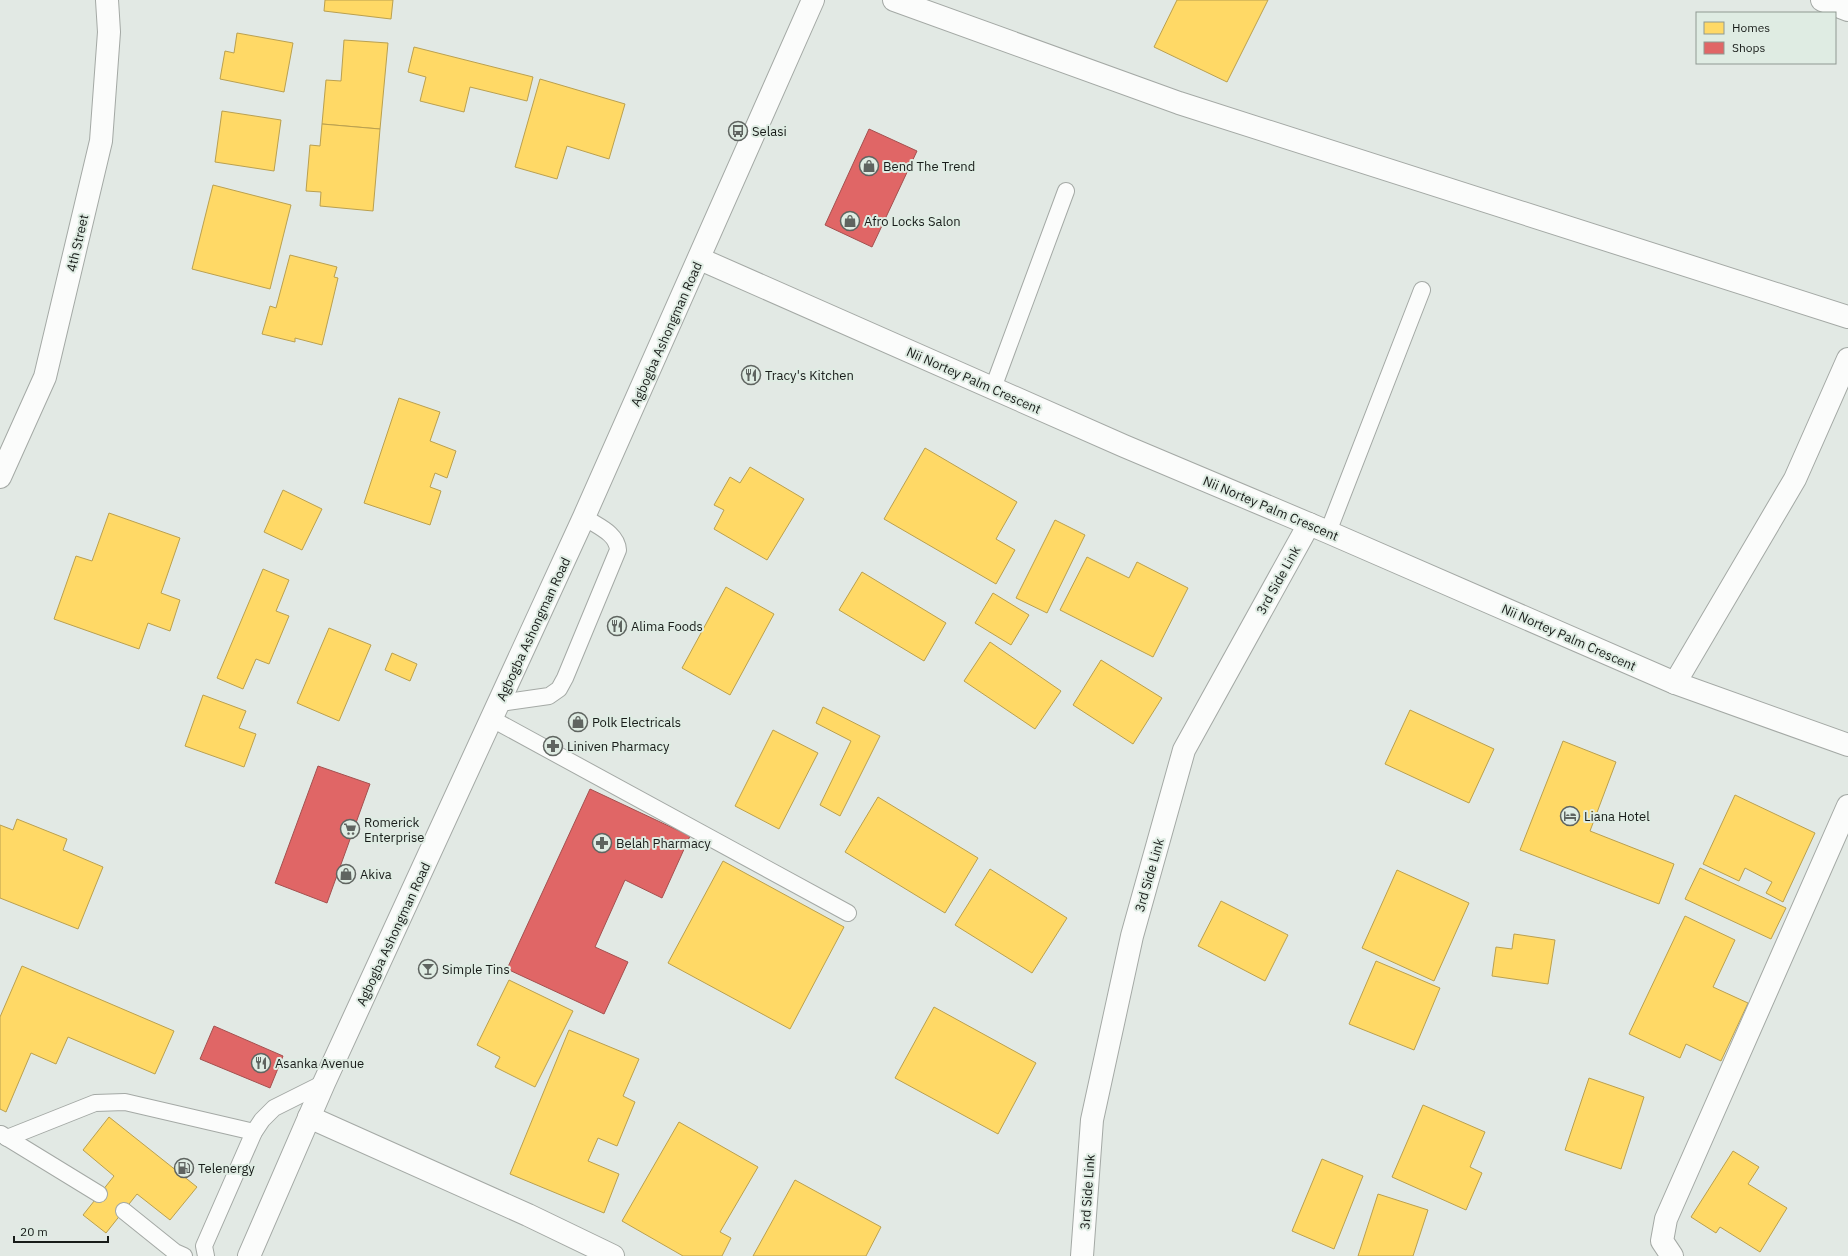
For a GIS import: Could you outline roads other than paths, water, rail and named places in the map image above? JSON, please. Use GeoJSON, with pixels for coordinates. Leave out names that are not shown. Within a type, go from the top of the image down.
{"type":"FeatureCollection","features":[{"type":"Feature","properties":{"kind":"street","name":"4th Street"},"geometry":{"type":"LineString","coordinates":[[0,477],[45,377],[101,141],[109,32],[107,0]]}},
{"type":"Feature","properties":{"kind":"street","name":"Agbogba Ashongman Road"},"geometry":{"type":"LineString","coordinates":[[249,1256],[324,1083],[496,711],[700,259],[813,0]]}},
{"type":"Feature","properties":{"kind":"street"},"geometry":{"type":"LineString","coordinates":[[894,0],[1179,104],[1848,317]]}},
{"type":"Feature","properties":{"kind":"street"},"geometry":{"type":"LineString","coordinates":[[1822,0],[1848,10]]}},
{"type":"Feature","properties":{"kind":"street","name":"Nii Nortey Palm Crescent"},"geometry":{"type":"LineString","coordinates":[[700,259],[1124,446],[1318,528],[1675,683],[1848,745]]}},
{"type":"Feature","properties":{"kind":"street"},"geometry":{"type":"LineString","coordinates":[[1675,683],[1794,479],[1848,359]]}},
{"type":"Feature","properties":{"kind":"street","name":"3rd Side Link"},"geometry":{"type":"LineString","coordinates":[[1082,1256],[1092,1120],[1132,936],[1184,750],[1318,528]]}},
{"type":"Feature","properties":{"kind":"street"},"geometry":{"type":"LineString","coordinates":[[1672,1256],[1662,1241],[1666,1219],[1848,806]]}},
{"type":"Feature","properties":{"kind":"street"},"geometry":{"type":"LineString","coordinates":[[309,1117],[528,1214],[613,1256]]}},
{"type":"Feature","properties":{"kind":"lane"},"geometry":{"type":"LineString","coordinates":[[993,388],[1066,191]]}},
{"type":"Feature","properties":{"kind":"lane"},"geometry":{"type":"LineString","coordinates":[[1318,528],[1422,290]]}},
{"type":"Feature","properties":{"kind":"lane"},"geometry":{"type":"LineString","coordinates":[[496,711],[549,696],[559,689],[566,678],[618,550],[618,543],[612,535],[584,517]]}},
{"type":"Feature","properties":{"kind":"lane"},"geometry":{"type":"LineString","coordinates":[[496,711],[848,913]]}},
{"type":"Feature","properties":{"kind":"lane"},"geometry":{"type":"LineString","coordinates":[[206,1256],[204,1246],[254,1132],[262,1120],[274,1108],[324,1083]]}},
{"type":"Feature","properties":{"kind":"lane"},"geometry":{"type":"LineString","coordinates":[[4,1135],[95,1103],[125,1102],[254,1132]]}},
{"type":"Feature","properties":{"kind":"lane"},"geometry":{"type":"LineString","coordinates":[[4,1135],[99,1194]]}},
{"type":"Feature","properties":{"kind":"lane"},"geometry":{"type":"LineString","coordinates":[[124,1211],[175,1252],[184,1256]]}},
{"type":"Feature","properties":{"kind":"place","name":"Selasi"},"geometry":{"type":"Point","coordinates":[738,131]}},
{"type":"Feature","properties":{"kind":"place","name":"Bend The Trend"},"geometry":{"type":"Point","coordinates":[869,166]}},
{"type":"Feature","properties":{"kind":"place","name":"Afro Locks Salon"},"geometry":{"type":"Point","coordinates":[850,221]}},
{"type":"Feature","properties":{"kind":"place","name":"Tracy's Kitchen"},"geometry":{"type":"Point","coordinates":[751,375]}},
{"type":"Feature","properties":{"kind":"place","name":"Alima Foods"},"geometry":{"type":"Point","coordinates":[617,626]}},
{"type":"Feature","properties":{"kind":"place","name":"Polk Electricals"},"geometry":{"type":"Point","coordinates":[578,722]}},
{"type":"Feature","properties":{"kind":"place","name":"Liniven Pharmacy"},"geometry":{"type":"Point","coordinates":[553,746]}},
{"type":"Feature","properties":{"kind":"place","name":"Liana Hotel"},"geometry":{"type":"Point","coordinates":[1570,816]}},
{"type":"Feature","properties":{"kind":"place","name":"Romerick Enterprise"},"geometry":{"type":"Point","coordinates":[350,829]}},
{"type":"Feature","properties":{"kind":"place","name":"Belah Pharmacy"},"geometry":{"type":"Point","coordinates":[602,843]}},
{"type":"Feature","properties":{"kind":"place","name":"Akiva"},"geometry":{"type":"Point","coordinates":[346,874]}},
{"type":"Feature","properties":{"kind":"place","name":"Simple Tins"},"geometry":{"type":"Point","coordinates":[428,969]}},
{"type":"Feature","properties":{"kind":"place","name":"Asanka Avenue"},"geometry":{"type":"Point","coordinates":[261,1063]}},
{"type":"Feature","properties":{"kind":"place","name":"Telenergy"},"geometry":{"type":"Point","coordinates":[184,1168]}}]}
